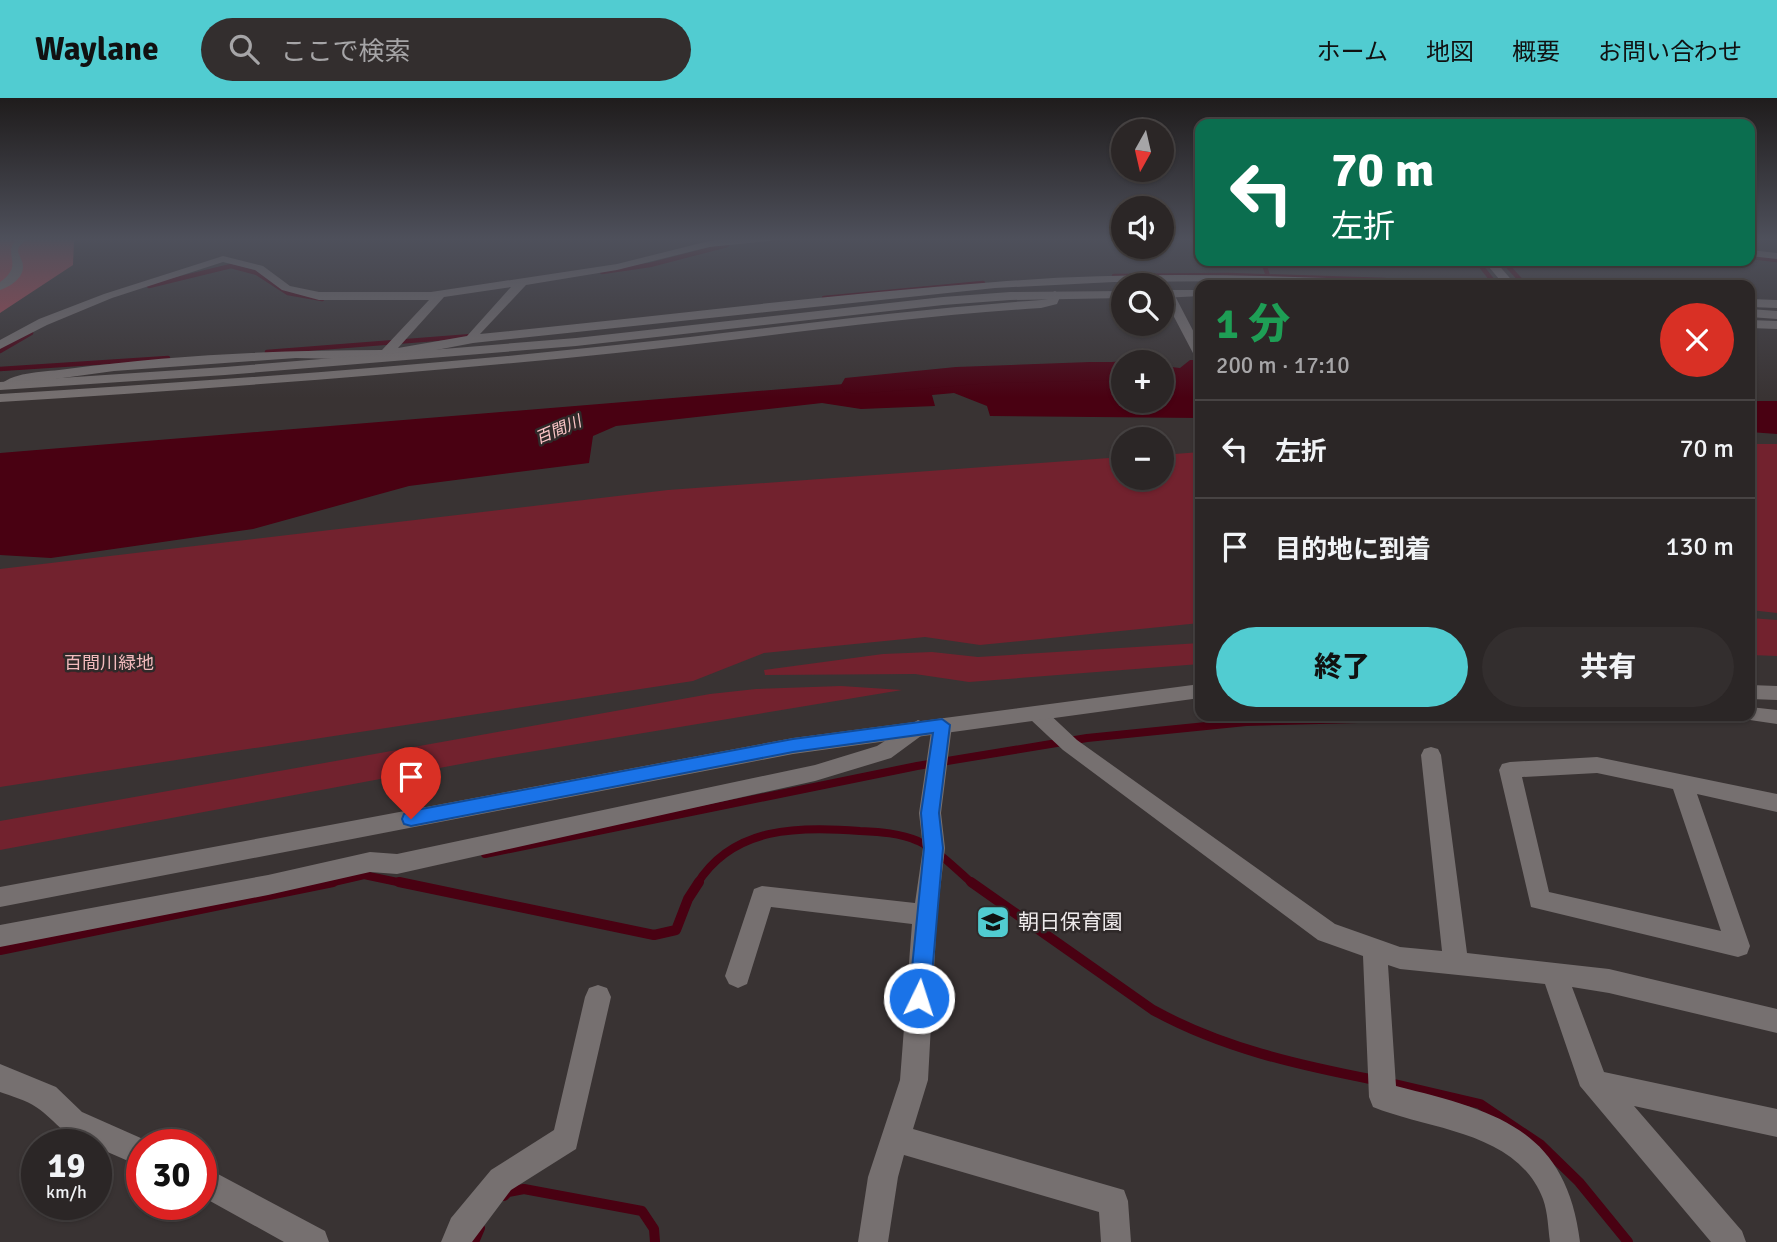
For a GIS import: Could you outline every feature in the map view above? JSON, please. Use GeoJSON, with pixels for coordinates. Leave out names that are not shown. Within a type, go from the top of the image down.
{"type":"FeatureCollection","features":[{"type":"Feature","properties":{"kind":"street"},"geometry":{"type":"LineString","coordinates":[[0,345],[43,322],[123,291]]}},
{"type":"Feature","properties":{"kind":"street"},"geometry":{"type":"LineString","coordinates":[[300,291],[318,296],[440,295],[459,291]]}},
{"type":"Feature","properties":{"kind":"street"},"geometry":{"type":"LineString","coordinates":[[474,337],[513,291]]}},
{"type":"Feature","properties":{"kind":"street"},"geometry":{"type":"LineString","coordinates":[[390,349],[474,337],[633,324],[925,291]]}},
{"type":"Feature","properties":{"kind":"street"},"geometry":{"type":"LineString","coordinates":[[1174,295],[1195,293]]}},
{"type":"Feature","properties":{"kind":"street"},"geometry":{"type":"LineString","coordinates":[[4,386],[24,380],[114,367],[296,354],[576,342],[943,301],[1111,294]]}},
{"type":"Feature","properties":{"kind":"street"},"geometry":{"type":"LineString","coordinates":[[390,349],[440,295]]}},
{"type":"Feature","properties":{"kind":"street"},"geometry":{"type":"LineString","coordinates":[[0,398],[460,364],[908,315],[1041,304],[1053,301],[1055,295]]}},
{"type":"Feature","properties":{"kind":"street"},"geometry":{"type":"LineString","coordinates":[[1755,303],[1777,304]]}},
{"type":"Feature","properties":{"kind":"street"},"geometry":{"type":"LineString","coordinates":[[1174,309],[1195,346]]}},
{"type":"Feature","properties":{"kind":"street"},"geometry":{"type":"LineString","coordinates":[[1755,313],[1777,315]]}},
{"type":"Feature","properties":{"kind":"street"},"geometry":{"type":"LineString","coordinates":[[1755,324],[1777,325]]}},
{"type":"Feature","properties":{"kind":"street"},"geometry":{"type":"LineString","coordinates":[[0,897],[793,746],[918,727],[1038,715],[1195,692]]}},
{"type":"Feature","properties":{"kind":"street"},"geometry":{"type":"LineString","coordinates":[[1755,692],[1777,693]]}},
{"type":"Feature","properties":{"kind":"street"},"geometry":{"type":"LineString","coordinates":[[1038,715],[1065,742],[1327,932],[1400,958],[1609,981],[1777,1021]]}},
{"type":"Feature","properties":{"kind":"street"},"geometry":{"type":"LineString","coordinates":[[1755,715],[1777,717]]}},
{"type":"Feature","properties":{"kind":"street"},"geometry":{"type":"LineString","coordinates":[[873,1242],[883,1177],[914,1080],[925,915],[933,856],[930,813],[942,725]]}},
{"type":"Feature","properties":{"kind":"street"},"geometry":{"type":"LineString","coordinates":[[0,936],[268,885],[370,862],[397,864],[789,779],[884,751],[918,727]]}},
{"type":"Feature","properties":{"kind":"street"},"geometry":{"type":"LineString","coordinates":[[1431,755],[1456,963]]}},
{"type":"Feature","properties":{"kind":"street"},"geometry":{"type":"LineString","coordinates":[[1682,783],[1738,946],[1539,900],[1510,770],[1597,765],[1777,803]]}},
{"type":"Feature","properties":{"kind":"street"},"geometry":{"type":"LineString","coordinates":[[738,976],[762,896],[925,915]]}},
{"type":"Feature","properties":{"kind":"street"},"geometry":{"type":"LineString","coordinates":[[1375,948],[1383,1097],[1454,1115],[1513,1141],[1545,1173],[1555,1192],[1565,1242]]}},
{"type":"Feature","properties":{"kind":"street"},"geometry":{"type":"LineString","coordinates":[[1554,973],[1590,1076],[1731,1242]]}},
{"type":"Feature","properties":{"kind":"street"},"geometry":{"type":"LineString","coordinates":[[456,1242],[462,1229],[501,1180],[566,1139],[598,997]]}},
{"type":"Feature","properties":{"kind":"street"},"geometry":{"type":"LineString","coordinates":[[0,1078],[46,1097],[72,1122],[126,1146]]}},
{"type":"Feature","properties":{"kind":"street"},"geometry":{"type":"LineString","coordinates":[[1597,1084],[1777,1123]]}},
{"type":"Feature","properties":{"kind":"street"},"geometry":{"type":"LineString","coordinates":[[897,1139],[1113,1201],[1116,1242]]}},
{"type":"Feature","properties":{"kind":"street"},"geometry":{"type":"LineString","coordinates":[[217,1189],[314,1242]]}},
{"type":"Feature","properties":{"kind":"green space"},"geometry":{"type":"Polygon","coordinates":[[[1755,444],[1777,444],[1777,613],[1755,611],[1755,444]]]}},
{"type":"Feature","properties":{"kind":"green space","name":"百間川緑地"},"geometry":{"type":"Polygon","coordinates":[[[1195,452],[1195,624],[980,645],[925,637],[764,653],[693,681],[0,787],[0,569],[668,490],[1111,458],[1111,490],[1174,490],[1174,454],[1195,452]]]}},
{"type":"Feature","properties":{"kind":"green space"},"geometry":{"type":"Polygon","coordinates":[[[1755,618],[1777,620],[1777,656],[1755,655],[1755,618]]]}},
{"type":"Feature","properties":{"kind":"green space"},"geometry":{"type":"Polygon","coordinates":[[[1195,643],[1195,664],[969,682],[915,674],[765,675],[764,670],[883,654],[932,652],[978,657],[1195,643]]]}},
{"type":"Feature","properties":{"kind":"green space"},"geometry":{"type":"Polygon","coordinates":[[[841,686],[902,690],[493,758],[0,850],[0,821],[710,694],[756,689],[841,686]]]}},
{"type":"Feature","properties":{"kind":"shaded area"},"geometry":{"type":"Polygon","coordinates":[[[0,291],[33,291],[0,313],[0,291]]]}},
{"type":"Feature","properties":{"kind":"water"},"geometry":{"type":"Polygon","coordinates":[[[1190,360],[1195,360],[1195,418],[990,416],[987,406],[954,393],[932,395],[935,406],[861,409],[822,403],[616,426],[593,436],[589,463],[409,486],[253,529],[51,558],[0,555],[0,453],[1111,362],[1111,413],[1174,413],[1174,367],[1180,368],[1190,360]]]}},
{"type":"Feature","properties":{"kind":"water"},"geometry":{"type":"Polygon","coordinates":[[[1755,401],[1777,401],[1777,434],[1755,432],[1755,401]]]}},
{"type":"Feature","properties":{"kind":"waterway"},"geometry":{"type":"LineString","coordinates":[[285,291],[322,299]]}},
{"type":"Feature","properties":{"kind":"waterway"},"geometry":{"type":"LineString","coordinates":[[824,298],[894,291]]}},
{"type":"Feature","properties":{"kind":"waterway"},"geometry":{"type":"LineString","coordinates":[[0,351],[31,333]]}},
{"type":"Feature","properties":{"kind":"waterway"},"geometry":{"type":"LineString","coordinates":[[267,352],[472,336]]}},
{"type":"Feature","properties":{"kind":"waterway"},"geometry":{"type":"LineString","coordinates":[[0,369],[168,358]]}},
{"type":"Feature","properties":{"kind":"waterway","name":"百間川"},"geometry":{"type":"LineString","coordinates":[[856,385],[990,374],[1111,371]]}},
{"type":"Feature","properties":{"kind":"waterway"},"geometry":{"type":"LineString","coordinates":[[485,854],[917,766],[1087,738],[1246,722],[1283,721]]}},
{"type":"Feature","properties":{"kind":"waterway"},"geometry":{"type":"LineString","coordinates":[[697,884],[712,865],[749,840],[792,830],[814,829],[882,832],[911,838],[940,855],[973,884]]}},
{"type":"Feature","properties":{"kind":"waterway"},"geometry":{"type":"LineString","coordinates":[[325,884],[364,875],[407,884]]}},
{"type":"Feature","properties":{"kind":"waterway"},"geometry":{"type":"LineString","coordinates":[[0,950],[333,882]]}},
{"type":"Feature","properties":{"kind":"waterway"},"geometry":{"type":"LineString","coordinates":[[399,882],[654,935],[676,930],[688,899],[699,882]]}},
{"type":"Feature","properties":{"kind":"waterway"},"geometry":{"type":"LineString","coordinates":[[971,882],[1153,1010],[1179,1023],[1261,1054],[1375,1080]]}},
{"type":"Feature","properties":{"kind":"waterway"},"geometry":{"type":"LineString","coordinates":[[1386,1082],[1480,1104],[1541,1145],[1579,1182],[1628,1242]]}},
{"type":"Feature","properties":{"kind":"waterway"},"geometry":{"type":"LineString","coordinates":[[504,1196],[508,1192],[524,1189],[642,1211],[654,1229],[655,1242]]}},
{"type":"Feature","properties":{"kind":"waterway"},"geometry":{"type":"LineString","coordinates":[[474,1242],[480,1228]]}},
{"type":"Feature","properties":{"kind":"place","name":"朝日保育園"},"geometry":{"type":"Point","coordinates":[993,922]}},
{"type":"Feature","properties":{"kind":"route"},"geometry":{"type":"LineString","coordinates":[[411,819],[793,746],[942,725],[930,813],[934,848],[925,915],[919,998]]}}]}
